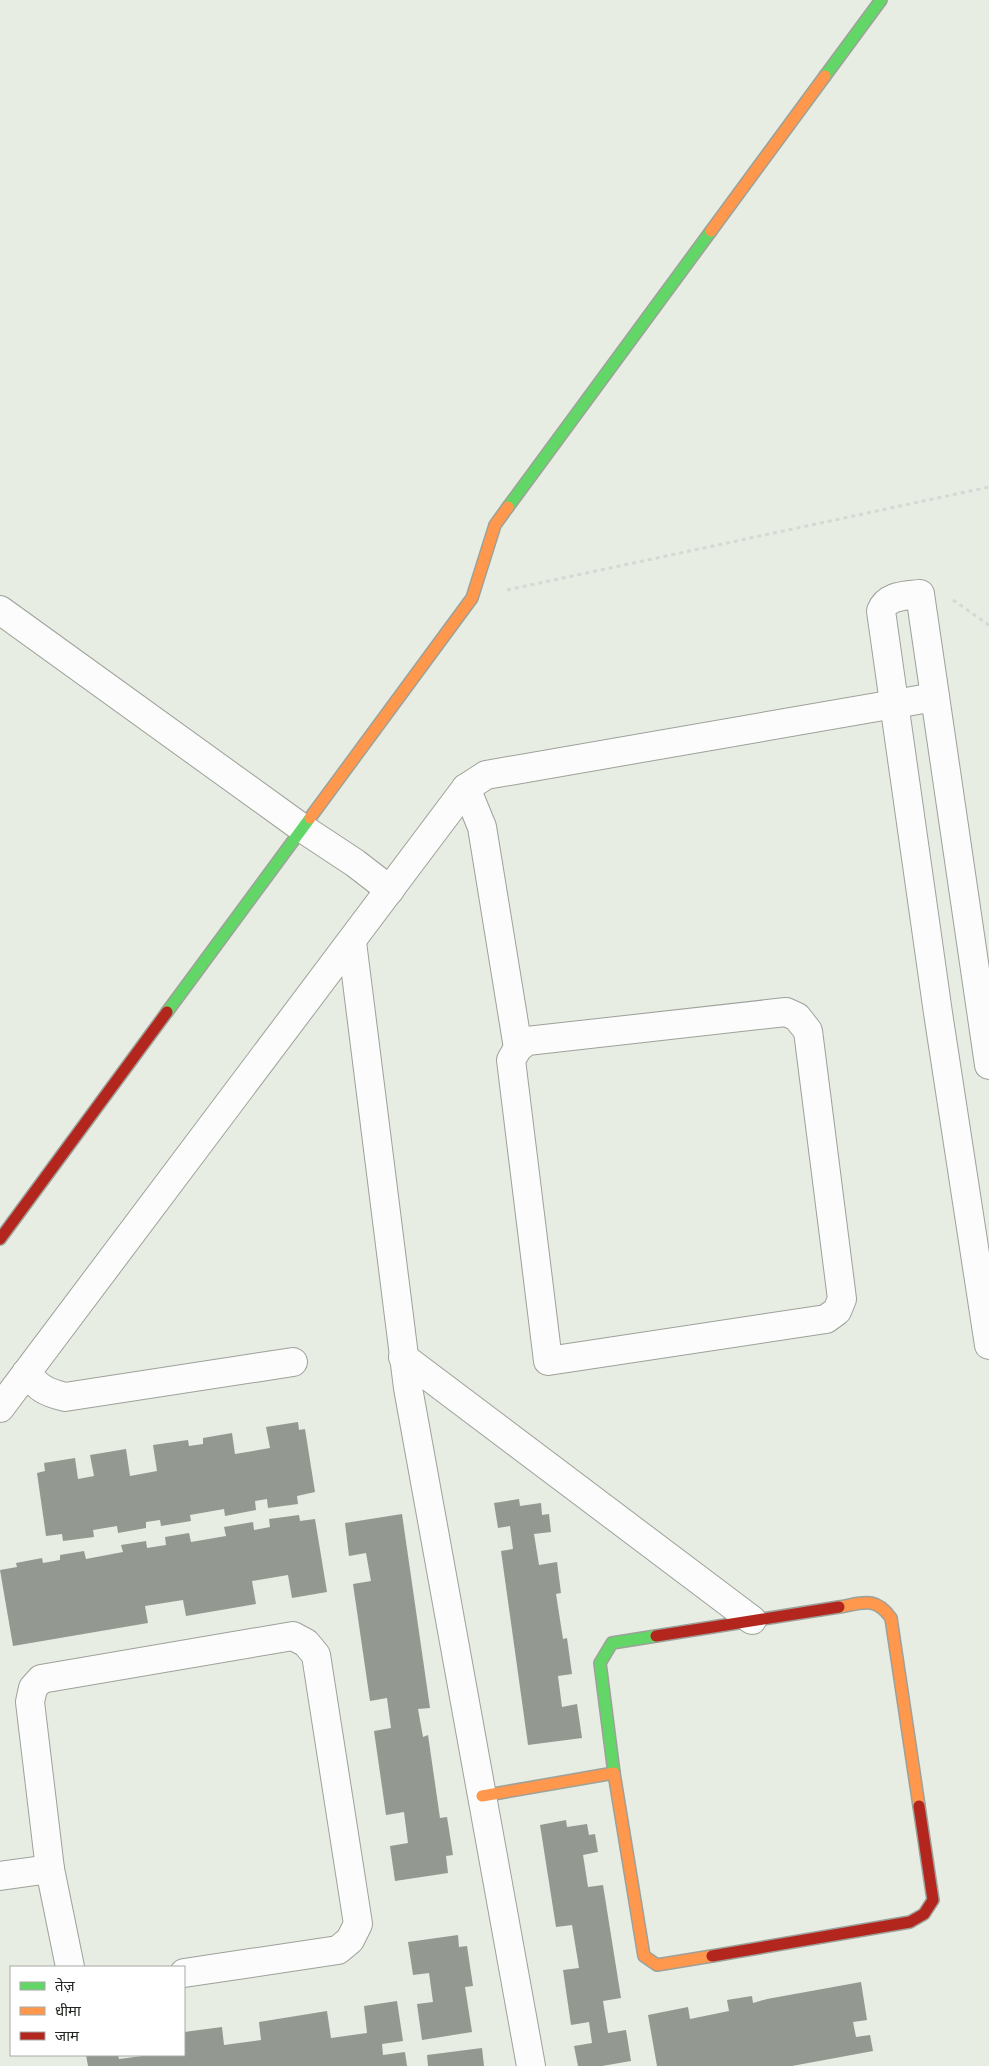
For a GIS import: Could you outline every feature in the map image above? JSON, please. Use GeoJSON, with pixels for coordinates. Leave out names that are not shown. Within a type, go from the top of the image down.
{"type":"FeatureCollection","features":[{"type":"Feature","properties":{"kind":"street"},"geometry":{"type":"LineString","coordinates":[[0,1239],[472,598],[495,524],[881,0]]}},
{"type":"Feature","properties":{"kind":"street"},"geometry":{"type":"LineString","coordinates":[[989,1065],[985,1009],[920,594],[890,599],[884,603],[881,610],[938,1013],[989,1345]]}},
{"type":"Feature","properties":{"kind":"street"},"geometry":{"type":"LineString","coordinates":[[0,610],[302,828],[355,863],[390,890]]}},
{"type":"Feature","properties":{"kind":"street"},"geometry":{"type":"LineString","coordinates":[[0,1408],[466,788],[486,775],[895,705],[935,696]]}},
{"type":"Feature","properties":{"kind":"street"},"geometry":{"type":"LineString","coordinates":[[466,788],[482,827],[518,1048],[511,1060],[548,1361],[826,1319],[837,1311],[842,1299],[808,1031],[797,1017],[786,1012],[527,1041],[518,1048]]}},
{"type":"Feature","properties":{"kind":"street"},"geometry":{"type":"LineString","coordinates":[[352,942],[403,1358],[531,2066]]}},
{"type":"Feature","properties":{"kind":"street"},"geometry":{"type":"LineString","coordinates":[[938,1013],[985,1009]]}},
{"type":"Feature","properties":{"kind":"street"},"geometry":{"type":"LineString","coordinates":[[403,1358],[752,1620]]}},
{"type":"Feature","properties":{"kind":"street"},"geometry":{"type":"LineString","coordinates":[[26,1373],[36,1385],[48,1393],[65,1397],[293,1362]]}},
{"type":"Feature","properties":{"kind":"street"},"geometry":{"type":"LineString","coordinates":[[868,1602],[883,1607],[891,1618],[933,1900],[924,1914],[910,1922],[658,1966],[648,1961],[644,1956],[614,1773],[600,1663],[612,1643],[868,1602]]}},
{"type":"Feature","properties":{"kind":"street"},"geometry":{"type":"LineString","coordinates":[[70,1966],[50,1869],[30,1702],[33,1688],[41,1679],[293,1636],[306,1643],[316,1655],[358,1924],[350,1940],[338,1950],[185,1973]]}},
{"type":"Feature","properties":{"kind":"street"},"geometry":{"type":"LineString","coordinates":[[482,1796],[614,1773]]}},
{"type":"Feature","properties":{"kind":"street"},"geometry":{"type":"LineString","coordinates":[[0,1876],[50,1869]]}},
{"type":"Feature","properties":{"kind":"path"},"geometry":{"type":"LineString","coordinates":[[472,598],[576,574],[989,487]]}},
{"type":"Feature","properties":{"kind":"path"},"geometry":{"type":"LineString","coordinates":[[920,594],[938,592],[989,626]]}},
{"type":"Feature","properties":{"kind":"building"},"geometry":{"type":"Polygon","coordinates":[[[298,1422],[299,1430],[305,1429],[315,1492],[297,1496],[298,1504],[268,1508],[267,1499],[255,1501],[256,1510],[225,1516],[224,1509],[190,1515],[191,1521],[161,1526],[160,1520],[146,1522],[146,1528],[118,1533],[117,1526],[93,1530],[94,1537],[63,1541],[62,1534],[46,1536],[37,1473],[45,1471],[44,1463],[75,1458],[78,1479],[94,1476],[90,1455],[126,1449],[130,1476],[157,1471],[153,1445],[188,1440],[189,1446],[203,1444],[203,1438],[232,1433],[235,1454],[270,1448],[266,1427],[298,1422]]]}},
{"type":"Feature","properties":{"kind":"building"},"geometry":{"type":"Polygon","coordinates":[[[519,1499],[520,1506],[541,1503],[542,1515],[549,1514],[551,1532],[534,1534],[539,1565],[557,1562],[561,1593],[556,1594],[563,1639],[567,1638],[572,1674],[558,1676],[562,1707],[577,1704],[582,1738],[528,1745],[501,1551],[513,1549],[510,1526],[498,1528],[494,1503],[519,1499]]]}},
{"type":"Feature","properties":{"kind":"building"},"geometry":{"type":"Polygon","coordinates":[[[402,1514],[430,1708],[418,1709],[423,1737],[428,1735],[440,1818],[447,1817],[453,1855],[446,1856],[448,1873],[395,1881],[390,1846],[408,1843],[404,1812],[386,1815],[374,1731],[391,1728],[387,1698],[370,1701],[353,1584],[371,1581],[366,1553],[349,1556],[345,1523],[402,1514]]]}},
{"type":"Feature","properties":{"kind":"building"},"geometry":{"type":"Polygon","coordinates":[[[299,1515],[300,1521],[315,1519],[327,1592],[292,1598],[288,1575],[252,1581],[256,1604],[186,1616],[183,1600],[145,1606],[148,1623],[13,1646],[0,1570],[17,1567],[16,1563],[42,1558],[43,1563],[60,1560],[60,1555],[84,1551],[86,1559],[123,1552],[121,1545],[146,1541],[147,1548],[166,1545],[165,1537],[189,1533],[191,1542],[226,1536],[224,1527],[253,1522],[254,1530],[270,1527],[269,1519],[299,1515]]]}},
{"type":"Feature","properties":{"kind":"building"},"geometry":{"type":"Polygon","coordinates":[[[566,1820],[567,1827],[587,1824],[589,1835],[595,1834],[598,1852],[583,1855],[588,1887],[603,1885],[621,1998],[603,2001],[608,2033],[626,2030],[631,2061],[602,2066],[578,2066],[574,2046],[592,2043],[589,2022],[571,2025],[563,1970],[579,1968],[572,1925],[556,1927],[540,1825],[566,1820]]]}},
{"type":"Feature","properties":{"kind":"building"},"geometry":{"type":"Polygon","coordinates":[[[458,1935],[459,1947],[467,1946],[473,1986],[465,1987],[472,2032],[422,2040],[417,2004],[433,2002],[429,1973],[413,1975],[408,1942],[458,1935]]]}},
{"type":"Feature","properties":{"kind":"building"},"geometry":{"type":"Polygon","coordinates":[[[861,1982],[867,2020],[853,2022],[856,2037],[870,2035],[873,2051],[792,2066],[657,2066],[648,2015],[688,2007],[690,2019],[729,2011],[727,2000],[752,1996],[753,2003],[861,1982]]]}},
{"type":"Feature","properties":{"kind":"building"},"geometry":{"type":"Polygon","coordinates":[[[397,2001],[403,2041],[382,2044],[383,2055],[405,2052],[407,2066],[88,2066],[86,2056],[118,2056],[119,2059],[142,2056],[185,2056],[185,2032],[222,2027],[224,2045],[261,2040],[259,2022],[327,2011],[331,2038],[367,2033],[364,2006],[397,2001]]]}},
{"type":"Feature","properties":{"kind":"building"},"geometry":{"type":"Polygon","coordinates":[[[482,2048],[484,2066],[428,2066],[427,2055],[482,2048]]]}},
{"type":"Feature","properties":{"kind":"traffic: fast"},"geometry":{"type":"LineString","coordinates":[[825,76],[881,0]]}},
{"type":"Feature","properties":{"kind":"traffic: fast"},"geometry":{"type":"LineString","coordinates":[[508,507],[711,231]]}},
{"type":"Feature","properties":{"kind":"traffic: fast"},"geometry":{"type":"LineString","coordinates":[[167,1012],[310,818]]}},
{"type":"Feature","properties":{"kind":"traffic: fast"},"geometry":{"type":"LineString","coordinates":[[614,1773],[600,1663],[612,1643],[656,1636]]}},
{"type":"Feature","properties":{"kind":"traffic: slow"},"geometry":{"type":"LineString","coordinates":[[711,231],[825,76]]}},
{"type":"Feature","properties":{"kind":"traffic: slow"},"geometry":{"type":"LineString","coordinates":[[310,818],[472,598],[495,525],[508,507]]}},
{"type":"Feature","properties":{"kind":"traffic: slow"},"geometry":{"type":"LineString","coordinates":[[839,1607],[862,1603],[874,1604],[879,1606],[891,1618],[919,1806]]}},
{"type":"Feature","properties":{"kind":"traffic: slow"},"geometry":{"type":"LineString","coordinates":[[482,1796],[614,1773],[644,1956],[657,1965],[712,1956]]}},
{"type":"Feature","properties":{"kind":"traffic: jam"},"geometry":{"type":"LineString","coordinates":[[0,1239],[167,1012]]}},
{"type":"Feature","properties":{"kind":"traffic: jam"},"geometry":{"type":"LineString","coordinates":[[656,1636],[839,1607]]}},
{"type":"Feature","properties":{"kind":"traffic: jam"},"geometry":{"type":"LineString","coordinates":[[712,1956],[910,1922],[924,1914],[933,1900],[919,1806]]}}]}
